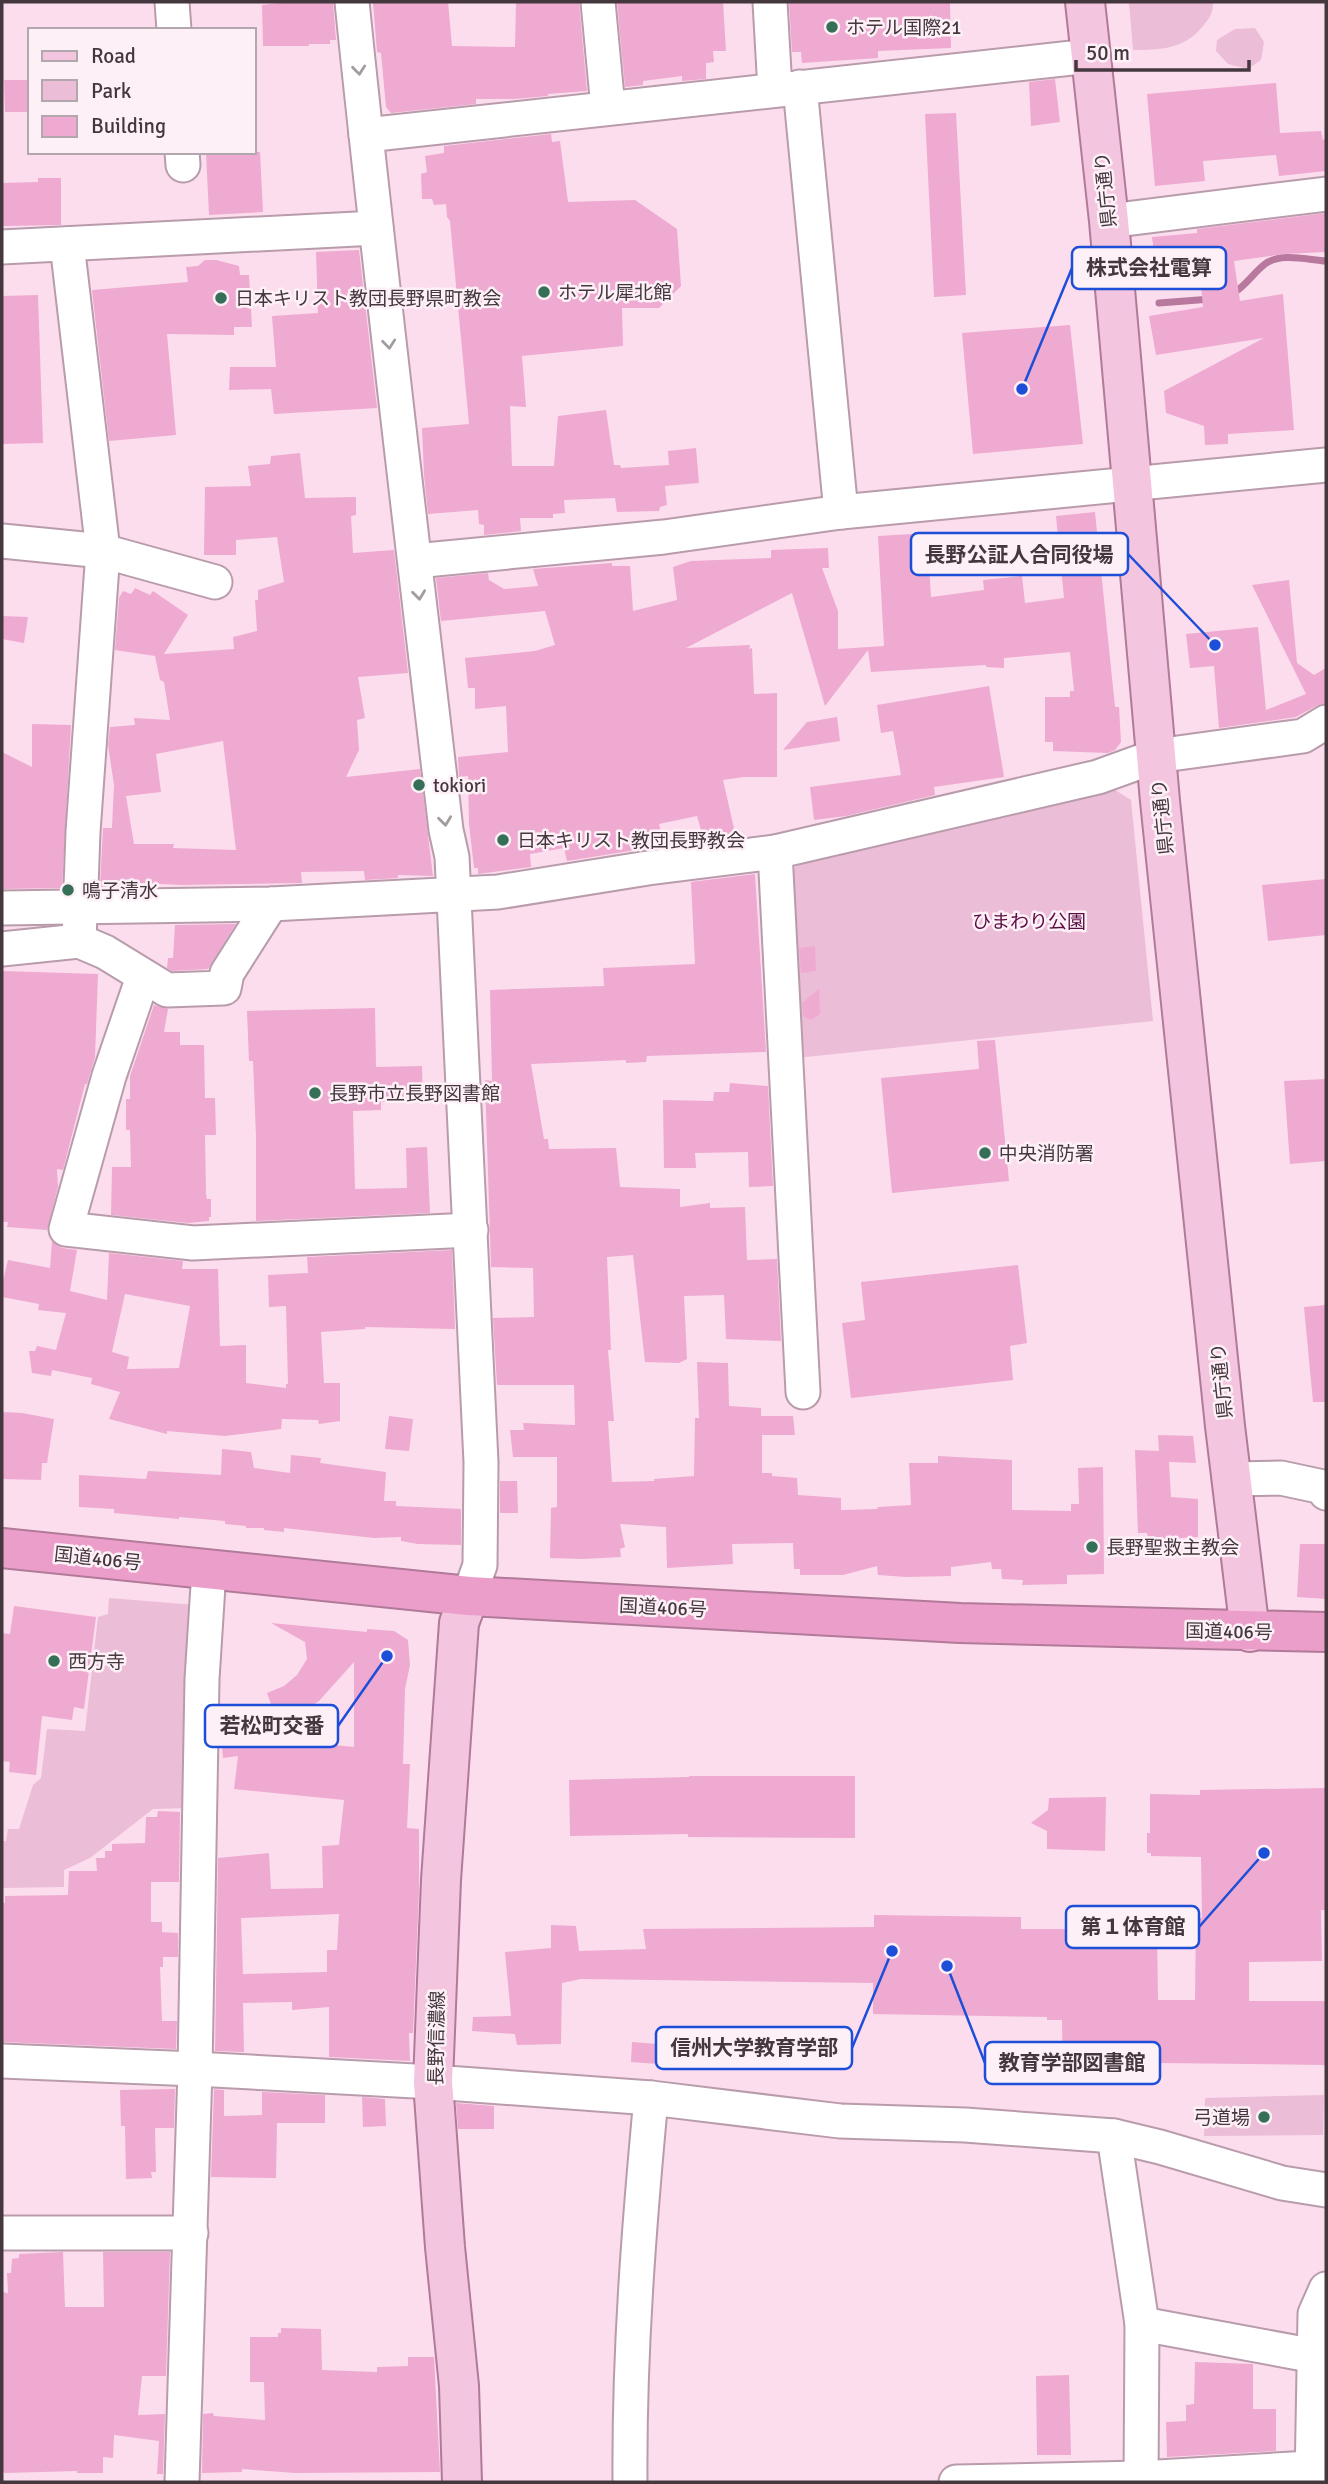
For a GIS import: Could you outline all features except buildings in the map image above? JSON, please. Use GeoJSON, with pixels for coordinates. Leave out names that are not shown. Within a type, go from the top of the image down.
{"type":"FeatureCollection","features":[{"type":"Feature","properties":{"kind":"highway","name":"国道406号"},"geometry":{"type":"LineString","coordinates":[[2,1548],[469,1596],[960,1623],[1326,1632]]}},
{"type":"Feature","properties":{"kind":"main road","name":"県庁通り"},"geometry":{"type":"LineString","coordinates":[[1085,2],[1109,221],[1156,756],[1250,1632]]}},
{"type":"Feature","properties":{"kind":"main road","name":"長野信濃線"},"geometry":{"type":"LineString","coordinates":[[463,2482],[459,2386],[433,2082],[441,1880],[459,1623],[469,1596]]}},
{"type":"Feature","properties":{"kind":"street"},"geometry":{"type":"LineString","coordinates":[[172,2],[174,28]]}},
{"type":"Feature","properties":{"kind":"street"},"geometry":{"type":"LineString","coordinates":[[352,2],[446,830],[452,858],[481,1475],[480,1565],[469,1596]]}},
{"type":"Feature","properties":{"kind":"street"},"geometry":{"type":"LineString","coordinates":[[598,2],[608,108]]}},
{"type":"Feature","properties":{"kind":"street"},"geometry":{"type":"LineString","coordinates":[[770,2],[787,89],[841,512]]}},
{"type":"Feature","properties":{"kind":"street"},"geometry":{"type":"LineString","coordinates":[[366,135],[1090,56]]}},
{"type":"Feature","properties":{"kind":"street"},"geometry":{"type":"LineString","coordinates":[[1109,221],[1326,194]]}},
{"type":"Feature","properties":{"kind":"street"},"geometry":{"type":"LineString","coordinates":[[2,247],[376,228]]}},
{"type":"Feature","properties":{"kind":"street"},"geometry":{"type":"LineString","coordinates":[[67,244],[103,551],[79,941]]}},
{"type":"Feature","properties":{"kind":"street"},"geometry":{"type":"LineString","coordinates":[[415,561],[664,537],[841,512],[1326,465]]}},
{"type":"Feature","properties":{"kind":"street"},"geometry":{"type":"LineString","coordinates":[[2,541],[103,551],[215,582]]}},
{"type":"Feature","properties":{"kind":"street"},"geometry":{"type":"LineString","coordinates":[[2,908],[271,904],[498,892],[648,868],[775,852],[1098,777],[1156,756],[1303,736],[1326,722]]}},
{"type":"Feature","properties":{"kind":"street"},"geometry":{"type":"LineString","coordinates":[[775,852],[803,1392]]}},
{"type":"Feature","properties":{"kind":"street"},"geometry":{"type":"LineString","coordinates":[[2,948],[79,941],[105,952],[167,990],[224,988],[227,973],[271,904]]}},
{"type":"Feature","properties":{"kind":"street"},"geometry":{"type":"LineString","coordinates":[[143,977],[109,1076],[65,1229],[192,1243],[471,1230]]}},
{"type":"Feature","properties":{"kind":"street"},"geometry":{"type":"LineString","coordinates":[[1232,1479],[1281,1478],[1323,1487],[1326,1493]]}},
{"type":"Feature","properties":{"kind":"street"},"geometry":{"type":"LineString","coordinates":[[181,2482],[191,2233],[202,1679],[209,1570]]}},
{"type":"Feature","properties":{"kind":"street"},"geometry":{"type":"LineString","coordinates":[[2,2061],[195,2068],[433,2082],[651,2098],[840,2121],[965,2125],[1114,2136],[1282,2183],[1326,2190]]}},
{"type":"Feature","properties":{"kind":"street"},"geometry":{"type":"LineString","coordinates":[[630,2482],[629,2400],[635,2272],[651,2098]]}},
{"type":"Feature","properties":{"kind":"street"},"geometry":{"type":"LineString","coordinates":[[1114,2136],[1142,2324],[1141,2480]]}},
{"type":"Feature","properties":{"kind":"street"},"geometry":{"type":"LineString","coordinates":[[2,2233],[191,2233]]}},
{"type":"Feature","properties":{"kind":"street"},"geometry":{"type":"LineString","coordinates":[[956,2482],[1141,2480],[1317,2472],[1315,2314],[1326,2289]]}},
{"type":"Feature","properties":{"kind":"street"},"geometry":{"type":"LineString","coordinates":[[1142,2324],[1315,2356]]}},
{"type":"Feature","properties":{"kind":"green space"},"geometry":{"type":"Polygon","coordinates":[[[1129,2],[1213,2],[1209,18],[1203,26],[1180,44],[1133,50],[1129,2]]]}},
{"type":"Feature","properties":{"kind":"green space"},"geometry":{"type":"Polygon","coordinates":[[[1255,28],[1264,42],[1261,60],[1248,69],[1228,64],[1216,51],[1217,40],[1235,29],[1255,28]]]}},
{"type":"Feature","properties":{"kind":"green space","name":"ひまわり公園"},"geometry":{"type":"Polygon","coordinates":[[[1109,786],[1131,800],[1153,1021],[796,1058],[788,877],[803,857],[1109,786]]]}},
{"type":"Feature","properties":{"kind":"green space"},"geometry":{"type":"Polygon","coordinates":[[[109,1598],[196,1605],[190,1808],[153,1809],[90,1858],[64,1870],[64,1887],[2,1888],[2,1841],[6,1841],[8,1829],[19,1829],[33,1785],[41,1778],[47,1729],[85,1731],[98,1617],[108,1614],[109,1598]]]}},
{"type":"Feature","properties":{"kind":"green space","name":"弓道場"},"geometry":{"type":"Polygon","coordinates":[[[1324,2095],[1323,2135],[1204,2136],[1205,2098],[1324,2095]]]}},
{"type":"Feature","properties":{"kind":"waterway"},"geometry":{"type":"LineString","coordinates":[[1232,294],[1271,260],[1303,258],[1326,261]]}},
{"type":"Feature","properties":{"kind":"waterway"},"geometry":{"type":"LineString","coordinates":[[1159,303],[1211,299]]}},
{"type":"Feature","properties":{"kind":"place","name":"ホテル国際21"},"geometry":{"type":"Point","coordinates":[832,27]}},
{"type":"Feature","properties":{"kind":"place","name":"ホテル犀北館"},"geometry":{"type":"Point","coordinates":[544,292]}},
{"type":"Feature","properties":{"kind":"place","name":"日本キリスト教団長野県町教会"},"geometry":{"type":"Point","coordinates":[221,298]}},
{"type":"Feature","properties":{"kind":"place","name":"株式会社電算"},"geometry":{"type":"Point","coordinates":[1022,389]}},
{"type":"Feature","properties":{"kind":"place","name":"長野公証人合同役場"},"geometry":{"type":"Point","coordinates":[1215,645]}},
{"type":"Feature","properties":{"kind":"place","name":"tokiori"},"geometry":{"type":"Point","coordinates":[419,785]}},
{"type":"Feature","properties":{"kind":"place","name":"日本キリスト教団長野教会"},"geometry":{"type":"Point","coordinates":[503,840]}},
{"type":"Feature","properties":{"kind":"place","name":"鳴子清水"},"geometry":{"type":"Point","coordinates":[68,890]}},
{"type":"Feature","properties":{"kind":"place","name":"長野市立長野図書館"},"geometry":{"type":"Point","coordinates":[315,1093]}},
{"type":"Feature","properties":{"kind":"place","name":"中央消防署"},"geometry":{"type":"Point","coordinates":[985,1153]}},
{"type":"Feature","properties":{"kind":"place","name":"長野聖救主教会"},"geometry":{"type":"Point","coordinates":[1092,1547]}},
{"type":"Feature","properties":{"kind":"place","name":"若松町交番"},"geometry":{"type":"Point","coordinates":[387,1656]}},
{"type":"Feature","properties":{"kind":"place","name":"西方寺"},"geometry":{"type":"Point","coordinates":[54,1661]}},
{"type":"Feature","properties":{"kind":"place","name":"第１体育館"},"geometry":{"type":"Point","coordinates":[1264,1853]}},
{"type":"Feature","properties":{"kind":"place","name":"信州大学教育学部"},"geometry":{"type":"Point","coordinates":[892,1951]}},
{"type":"Feature","properties":{"kind":"place","name":"教育学部図書館"},"geometry":{"type":"Point","coordinates":[947,1966]}},
{"type":"Feature","properties":{"kind":"place","name":"弓道場"},"geometry":{"type":"Point","coordinates":[1264,2117]}}]}
